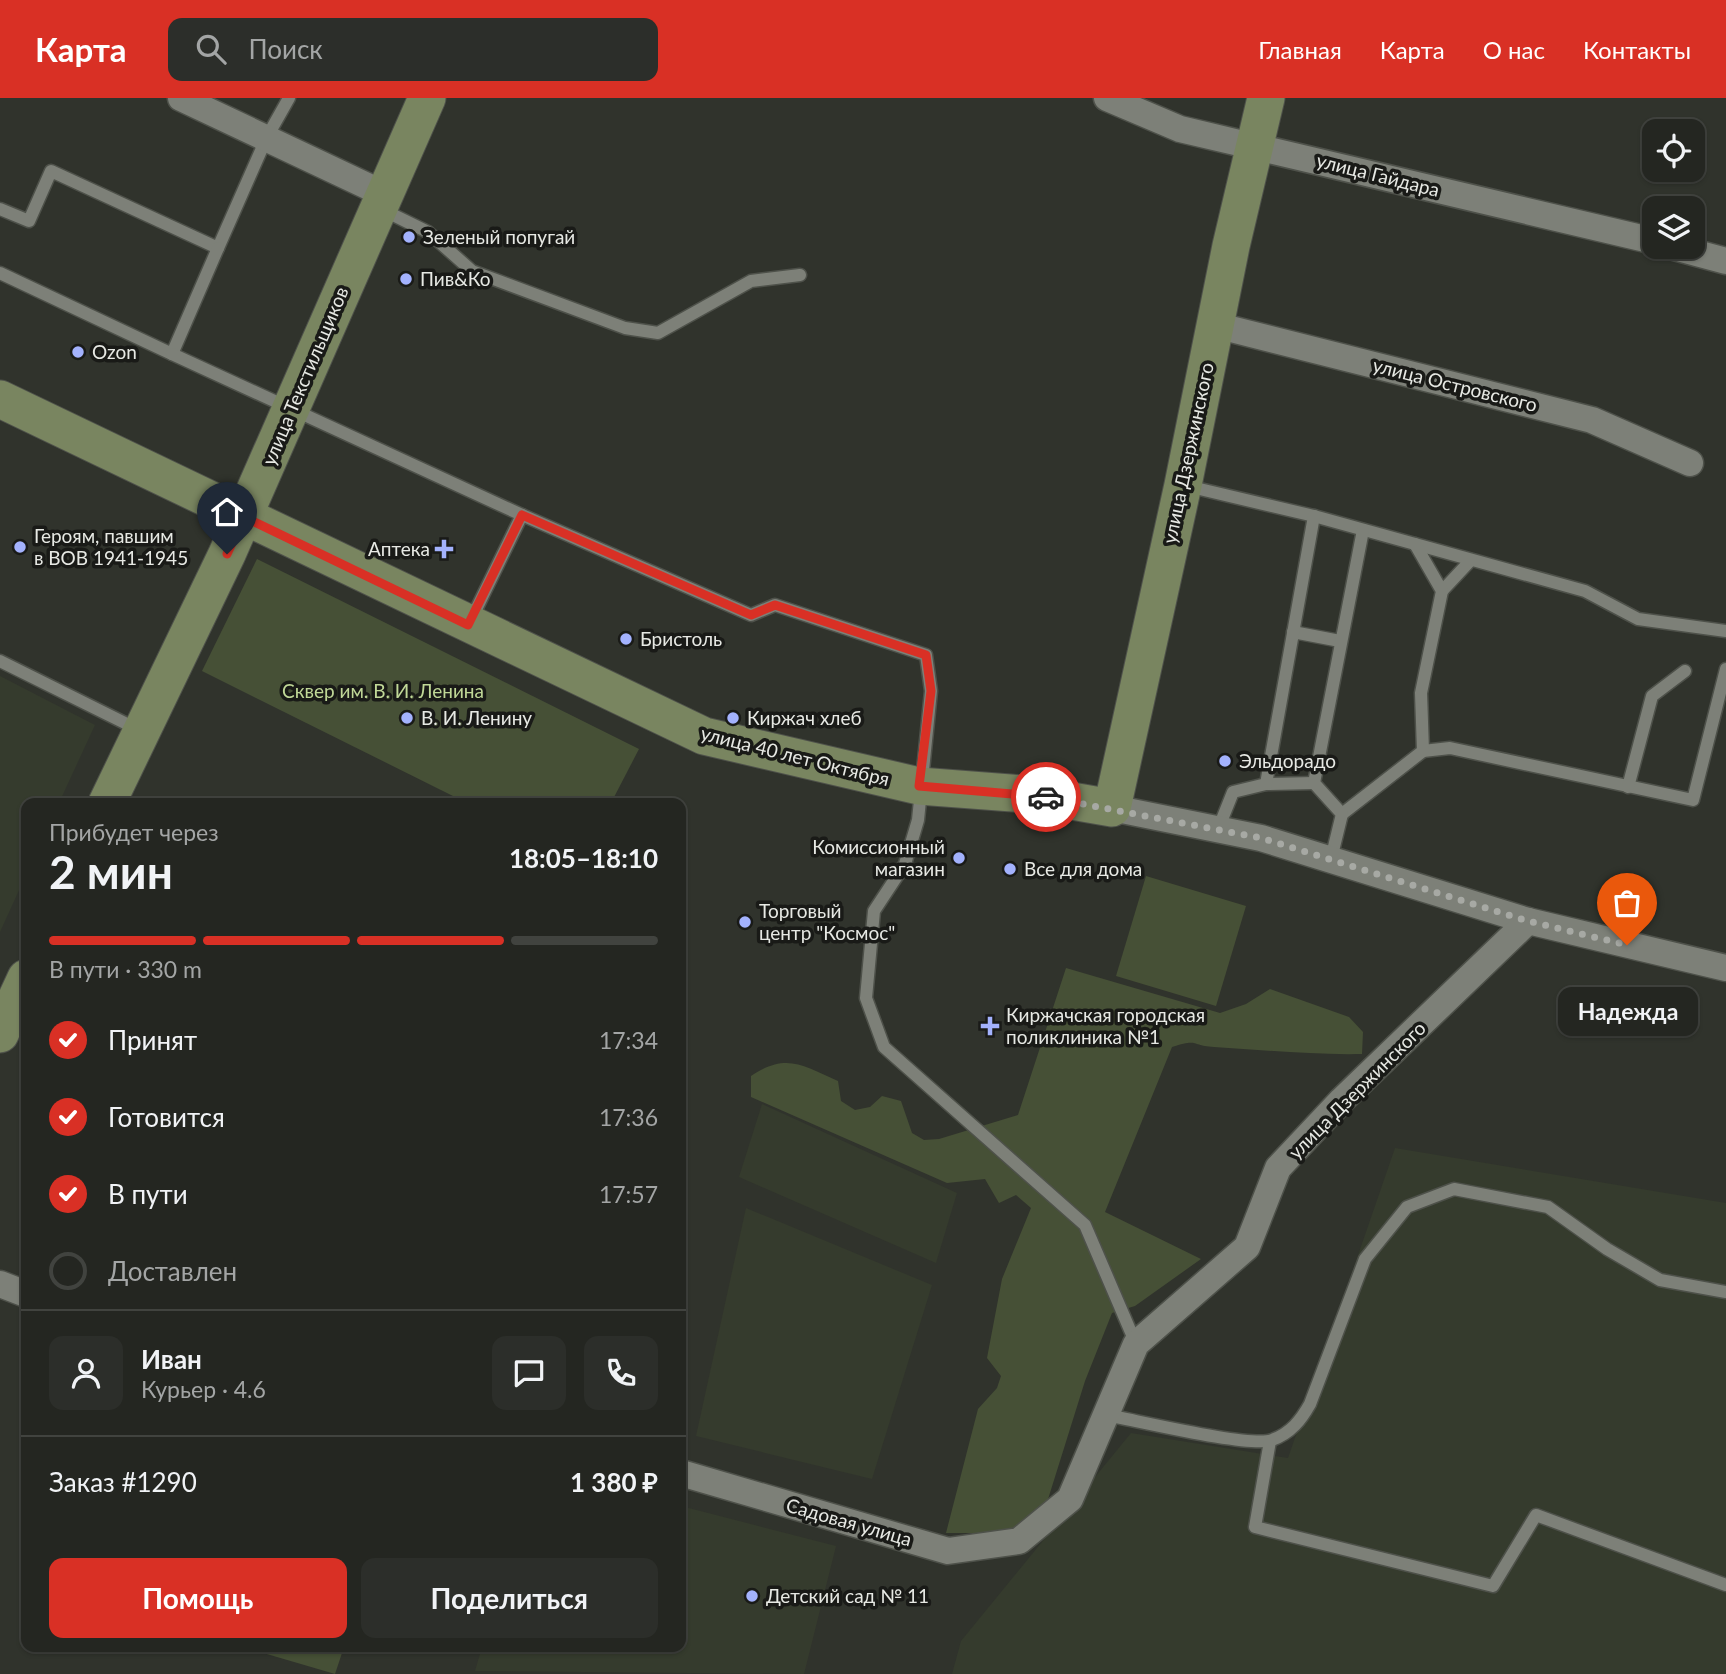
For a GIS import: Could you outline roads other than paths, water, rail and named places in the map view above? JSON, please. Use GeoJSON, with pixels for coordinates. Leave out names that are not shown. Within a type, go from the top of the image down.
{"type":"FeatureCollection","features":[{"type":"Feature","properties":{"kind":"street"},"geometry":{"type":"LineString","coordinates":[[181,98],[267,137],[381,201]]}},
{"type":"Feature","properties":{"kind":"street","name":"улица Текстильщиков"},"geometry":{"type":"LineString","coordinates":[[109,798],[244,517],[290,406],[427,98]]}},
{"type":"Feature","properties":{"kind":"street","name":"улица Гайдара"},"geometry":{"type":"LineString","coordinates":[[1107,98],[1180,128],[1642,238]]}},
{"type":"Feature","properties":{"kind":"street","name":"улица Дзержинского"},"geometry":{"type":"LineString","coordinates":[[1112,808],[1266,98]]}},
{"type":"Feature","properties":{"kind":"street"},"geometry":{"type":"LineString","coordinates":[[1705,255],[1726,261]]}},
{"type":"Feature","properties":{"kind":"street","name":"улица Островского"},"geometry":{"type":"LineString","coordinates":[[1215,325],[1592,420],[1689,463]]}},
{"type":"Feature","properties":{"kind":"street","name":"улица 40 лет Октября"},"geometry":{"type":"LineString","coordinates":[[0,399],[704,736],[919,786],[1037,795],[1219,827],[1528,921],[1726,968]]}},
{"type":"Feature","properties":{"kind":"street","name":"улица Дзержинского"},"geometry":{"type":"LineString","coordinates":[[1019,1541],[1070,1499],[1136,1344],[1247,1247],[1278,1168],[1342,1100],[1528,921]]}},
{"type":"Feature","properties":{"kind":"street"},"geometry":{"type":"LineString","coordinates":[[0,1034],[21,989]]}},
{"type":"Feature","properties":{"kind":"street"},"geometry":{"type":"LineString","coordinates":[[0,1284],[21,1292]]}},
{"type":"Feature","properties":{"kind":"street","name":"Садовая улица"},"geometry":{"type":"LineString","coordinates":[[686,1474],[948,1552],[1019,1541]]}},
{"type":"Feature","properties":{"kind":"lane"},"geometry":{"type":"LineString","coordinates":[[172,354],[267,137],[289,98]]}},
{"type":"Feature","properties":{"kind":"lane"},"geometry":{"type":"LineString","coordinates":[[0,209],[29,221],[51,171],[218,248]]}},
{"type":"Feature","properties":{"kind":"lane"},"geometry":{"type":"LineString","coordinates":[[381,201],[428,232],[472,271],[625,328],[658,333],[751,281],[800,275]]}},
{"type":"Feature","properties":{"kind":"lane"},"geometry":{"type":"LineString","coordinates":[[0,273],[522,515],[751,615],[775,605],[926,655],[931,691],[919,786],[918,820],[905,864],[874,911],[866,998],[884,1047],[1085,1225],[1136,1344]]}},
{"type":"Feature","properties":{"kind":"lane"},"geometry":{"type":"LineString","coordinates":[[1183,485],[1314,516],[1585,591],[1638,619],[1726,631]]}},
{"type":"Feature","properties":{"kind":"lane"},"geometry":{"type":"LineString","coordinates":[[468,625],[522,515]]}},
{"type":"Feature","properties":{"kind":"lane"},"geometry":{"type":"LineString","coordinates":[[1266,784],[1314,516]]}},
{"type":"Feature","properties":{"kind":"lane"},"geometry":{"type":"LineString","coordinates":[[1314,783],[1363,530]]}},
{"type":"Feature","properties":{"kind":"lane"},"geometry":{"type":"LineString","coordinates":[[1415,544],[1442,591]]}},
{"type":"Feature","properties":{"kind":"lane"},"geometry":{"type":"LineString","coordinates":[[1423,751],[1420,693],[1442,591],[1471,560]]}},
{"type":"Feature","properties":{"kind":"lane"},"geometry":{"type":"LineString","coordinates":[[1293,632],[1340,640]]}},
{"type":"Feature","properties":{"kind":"lane"},"geometry":{"type":"LineString","coordinates":[[0,661],[141,731]]}},
{"type":"Feature","properties":{"kind":"lane"},"geometry":{"type":"LineString","coordinates":[[1331,859],[1342,814],[1423,751],[1450,748],[1693,800],[1726,669]]}},
{"type":"Feature","properties":{"kind":"lane"},"geometry":{"type":"LineString","coordinates":[[1628,786],[1652,696],[1685,671]]}},
{"type":"Feature","properties":{"kind":"lane"},"geometry":{"type":"LineString","coordinates":[[1219,827],[1233,792],[1266,784],[1314,783],[1342,814]]}},
{"type":"Feature","properties":{"kind":"lane"},"geometry":{"type":"LineString","coordinates":[[1106,1415],[1222,1437],[1270,1441],[1299,1424],[1310,1404],[1364,1259],[1407,1206],[1454,1189],[1548,1207],[1607,1249],[1660,1280],[1726,1292]]}},
{"type":"Feature","properties":{"kind":"lane"},"geometry":{"type":"LineString","coordinates":[[1270,1441],[1255,1527],[1493,1586],[1536,1515],[1726,1585]]}},
{"type":"Feature","properties":{"kind":"place","name":"Зеленый попугай"},"geometry":{"type":"Point","coordinates":[409,237]}},
{"type":"Feature","properties":{"kind":"place","name":"Пив&Ко"},"geometry":{"type":"Point","coordinates":[406,279]}},
{"type":"Feature","properties":{"kind":"place","name":"Ozon"},"geometry":{"type":"Point","coordinates":[78,352]}},
{"type":"Feature","properties":{"kind":"place","name":"Героям, павшим в ВОВ 1941-1945"},"geometry":{"type":"Point","coordinates":[20,547]}},
{"type":"Feature","properties":{"kind":"place","name":"Аптека"},"geometry":{"type":"Point","coordinates":[444,549]}},
{"type":"Feature","properties":{"kind":"place","name":"Бристоль"},"geometry":{"type":"Point","coordinates":[626,639]}},
{"type":"Feature","properties":{"kind":"place","name":"В. И. Ленину"},"geometry":{"type":"Point","coordinates":[407,718]}},
{"type":"Feature","properties":{"kind":"place","name":"Киржач хлеб"},"geometry":{"type":"Point","coordinates":[733,718]}},
{"type":"Feature","properties":{"kind":"place","name":"Эльдорадо"},"geometry":{"type":"Point","coordinates":[1225,761]}},
{"type":"Feature","properties":{"kind":"place","name":"Комиссионный магазин"},"geometry":{"type":"Point","coordinates":[959,858]}},
{"type":"Feature","properties":{"kind":"place","name":"Все для дома"},"geometry":{"type":"Point","coordinates":[1010,869]}},
{"type":"Feature","properties":{"kind":"place","name":"Торговый центр \"Космос\""},"geometry":{"type":"Point","coordinates":[745,922]}},
{"type":"Feature","properties":{"kind":"place","name":"Надежда"},"geometry":{"type":"Point","coordinates":[1627,945]}},
{"type":"Feature","properties":{"kind":"place","name":"Киржачская городская поликлиника №1"},"geometry":{"type":"Point","coordinates":[990,1026]}},
{"type":"Feature","properties":{"kind":"place","name":"Детский сад № 11"},"geometry":{"type":"Point","coordinates":[752,1596]}},
{"type":"Feature","properties":{"kind":"park label","name":"Сквер им. В. И. Ленина"},"geometry":{"type":"Point","coordinates":[383,691]}}]}
